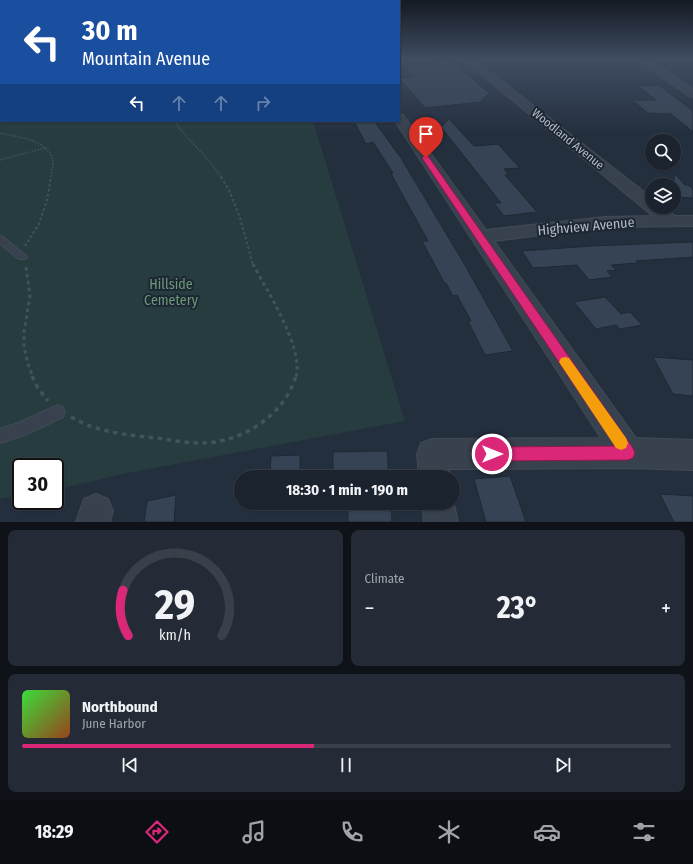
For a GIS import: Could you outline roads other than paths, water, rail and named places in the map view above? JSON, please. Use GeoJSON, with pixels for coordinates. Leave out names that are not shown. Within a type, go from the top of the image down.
{"type":"FeatureCollection","features":[{"type":"Feature","properties":{"kind":"street","name":"Woodland Avenue"},"geometry":{"type":"LineString","coordinates":[[500,84],[668,220]]}},
{"type":"Feature","properties":{"kind":"street"},"geometry":{"type":"LineString","coordinates":[[679,84],[693,94]]}},
{"type":"Feature","properties":{"kind":"street"},"geometry":{"type":"LineString","coordinates":[[400,119],[628,453]]}},
{"type":"Feature","properties":{"kind":"street","name":"Highview Avenue"},"geometry":{"type":"LineString","coordinates":[[480,237],[604,222],[668,220],[693,221]]}},
{"type":"Feature","properties":{"kind":"street"},"geometry":{"type":"LineString","coordinates":[[433,466],[628,453],[690,460]]}},
{"type":"Feature","properties":{"kind":"street"},"geometry":{"type":"LineString","coordinates":[[439,510],[441,522]]}},
{"type":"Feature","properties":{"kind":"lane"},"geometry":{"type":"LineString","coordinates":[[0,239],[22,257]]}},
{"type":"Feature","properties":{"kind":"lane"},"geometry":{"type":"LineString","coordinates":[[0,436],[20,430],[58,412]]}},
{"type":"Feature","properties":{"kind":"park label","name":"Hillside Cemetery"},"geometry":{"type":"Point","coordinates":[171,292]}}]}
